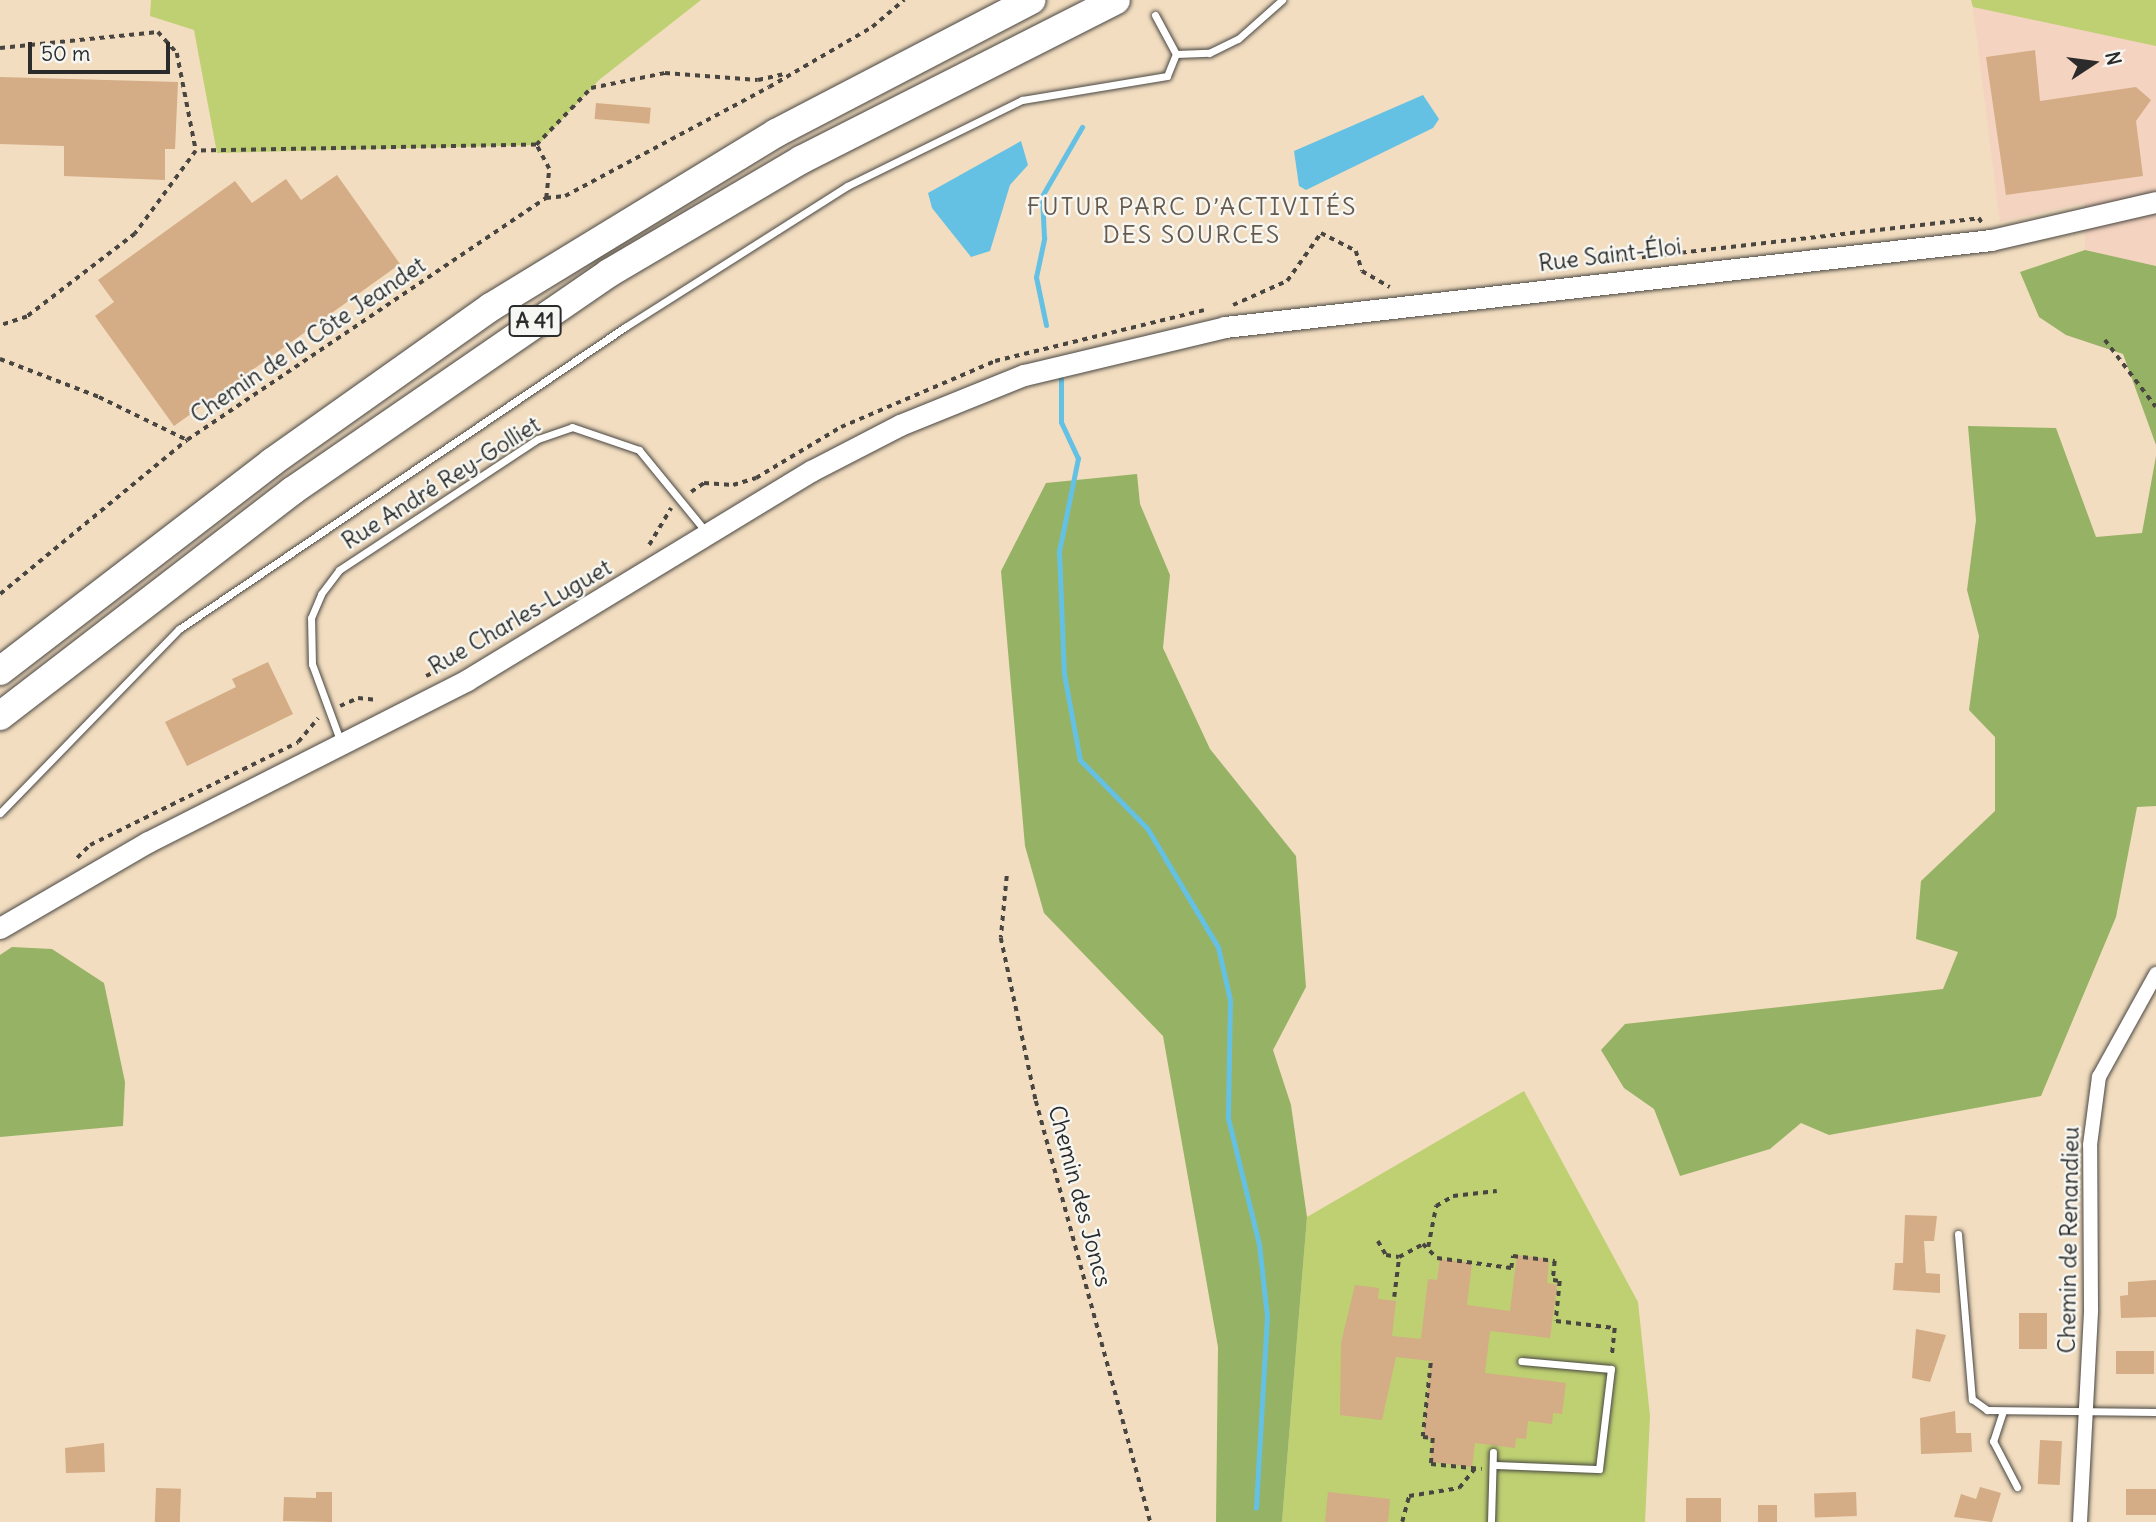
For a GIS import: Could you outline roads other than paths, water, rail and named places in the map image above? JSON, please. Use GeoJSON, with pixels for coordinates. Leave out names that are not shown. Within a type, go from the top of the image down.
{"type":"FeatureCollection","features":[{"type":"Feature","properties":{"kind":"highway","name":"A 41"},"geometry":{"type":"LineString","coordinates":[[0,671],[272,461],[503,300],[764,139],[1031,0]]}},
{"type":"Feature","properties":{"kind":"highway","name":"A 41"},"geometry":{"type":"LineString","coordinates":[[0,716],[292,491],[586,288],[801,160],[1116,0]]}},
{"type":"Feature","properties":{"kind":"main road","name":"Rue Saint-Éloi"},"geometry":{"type":"LineString","coordinates":[[1069,361],[1225,327],[1992,240],[2156,202]]}},
{"type":"Feature","properties":{"kind":"main road","name":"Rue Charles-Luguet"},"geometry":{"type":"LineString","coordinates":[[0,928],[66,887],[579,617],[708,533],[900,425],[1069,361]]}},
{"type":"Feature","properties":{"kind":"street","name":"Chemin de Renandieu"},"geometry":{"type":"LineString","coordinates":[[2080,1522],[2087,1413],[2090,1145],[2099,1077],[2156,974]]}},
{"type":"Feature","properties":{"kind":"lane"},"geometry":{"type":"LineString","coordinates":[[1176,54],[1209,52],[1238,39],[1282,0]]}},
{"type":"Feature","properties":{"kind":"lane"},"geometry":{"type":"LineString","coordinates":[[1155,15],[1176,54]]}},
{"type":"Feature","properties":{"kind":"lane"},"geometry":{"type":"LineString","coordinates":[[0,813],[179,629],[625,327],[847,186],[1022,100],[1167,76],[1176,54]]}},
{"type":"Feature","properties":{"kind":"lane","name":"Rue André Rey-Golliet"},"geometry":{"type":"LineString","coordinates":[[342,744],[312,664],[311,618],[339,570],[538,439],[572,427],[605,435],[639,450],[708,533]]}},
{"type":"Feature","properties":{"kind":"lane"},"geometry":{"type":"LineString","coordinates":[[1958,1234],[1972,1399],[1987,1410],[2156,1412]]}},
{"type":"Feature","properties":{"kind":"lane"},"geometry":{"type":"LineString","coordinates":[[1493,1468],[1599,1469],[1611,1369],[1521,1362]]}},
{"type":"Feature","properties":{"kind":"lane"},"geometry":{"type":"LineString","coordinates":[[2003,1411],[1993,1441],[2017,1488]]}},
{"type":"Feature","properties":{"kind":"lane"},"geometry":{"type":"LineString","coordinates":[[1491,1522],[1493,1452]]}},
{"type":"Feature","properties":{"kind":"water"},"geometry":{"type":"Polygon","coordinates":[[[1423,95],[1439,119],[1433,128],[1306,190],[1299,186],[1294,151],[1423,95]]]}},
{"type":"Feature","properties":{"kind":"water"},"geometry":{"type":"Polygon","coordinates":[[[1021,141],[1028,165],[1010,185],[990,251],[971,257],[932,208],[928,193],[1021,141]]]}},
{"type":"Feature","properties":{"kind":"waterway"},"geometry":{"type":"LineString","coordinates":[[1046,325],[1036,277],[1044,238],[1042,196],[1082,127]]}},
{"type":"Feature","properties":{"kind":"waterway"},"geometry":{"type":"LineString","coordinates":[[1061,379],[1061,422],[1078,458],[1059,551],[1064,674],[1080,760],[1147,828],[1218,947],[1230,1000],[1228,1118],[1259,1244],[1267,1316],[1256,1508]]}},
{"type":"Feature","properties":{"kind":"district","name":"FUTUR PARC D’ACTIVITÉS DES SOURCES"},"geometry":{"type":"Point","coordinates":[1192,221]}}]}
